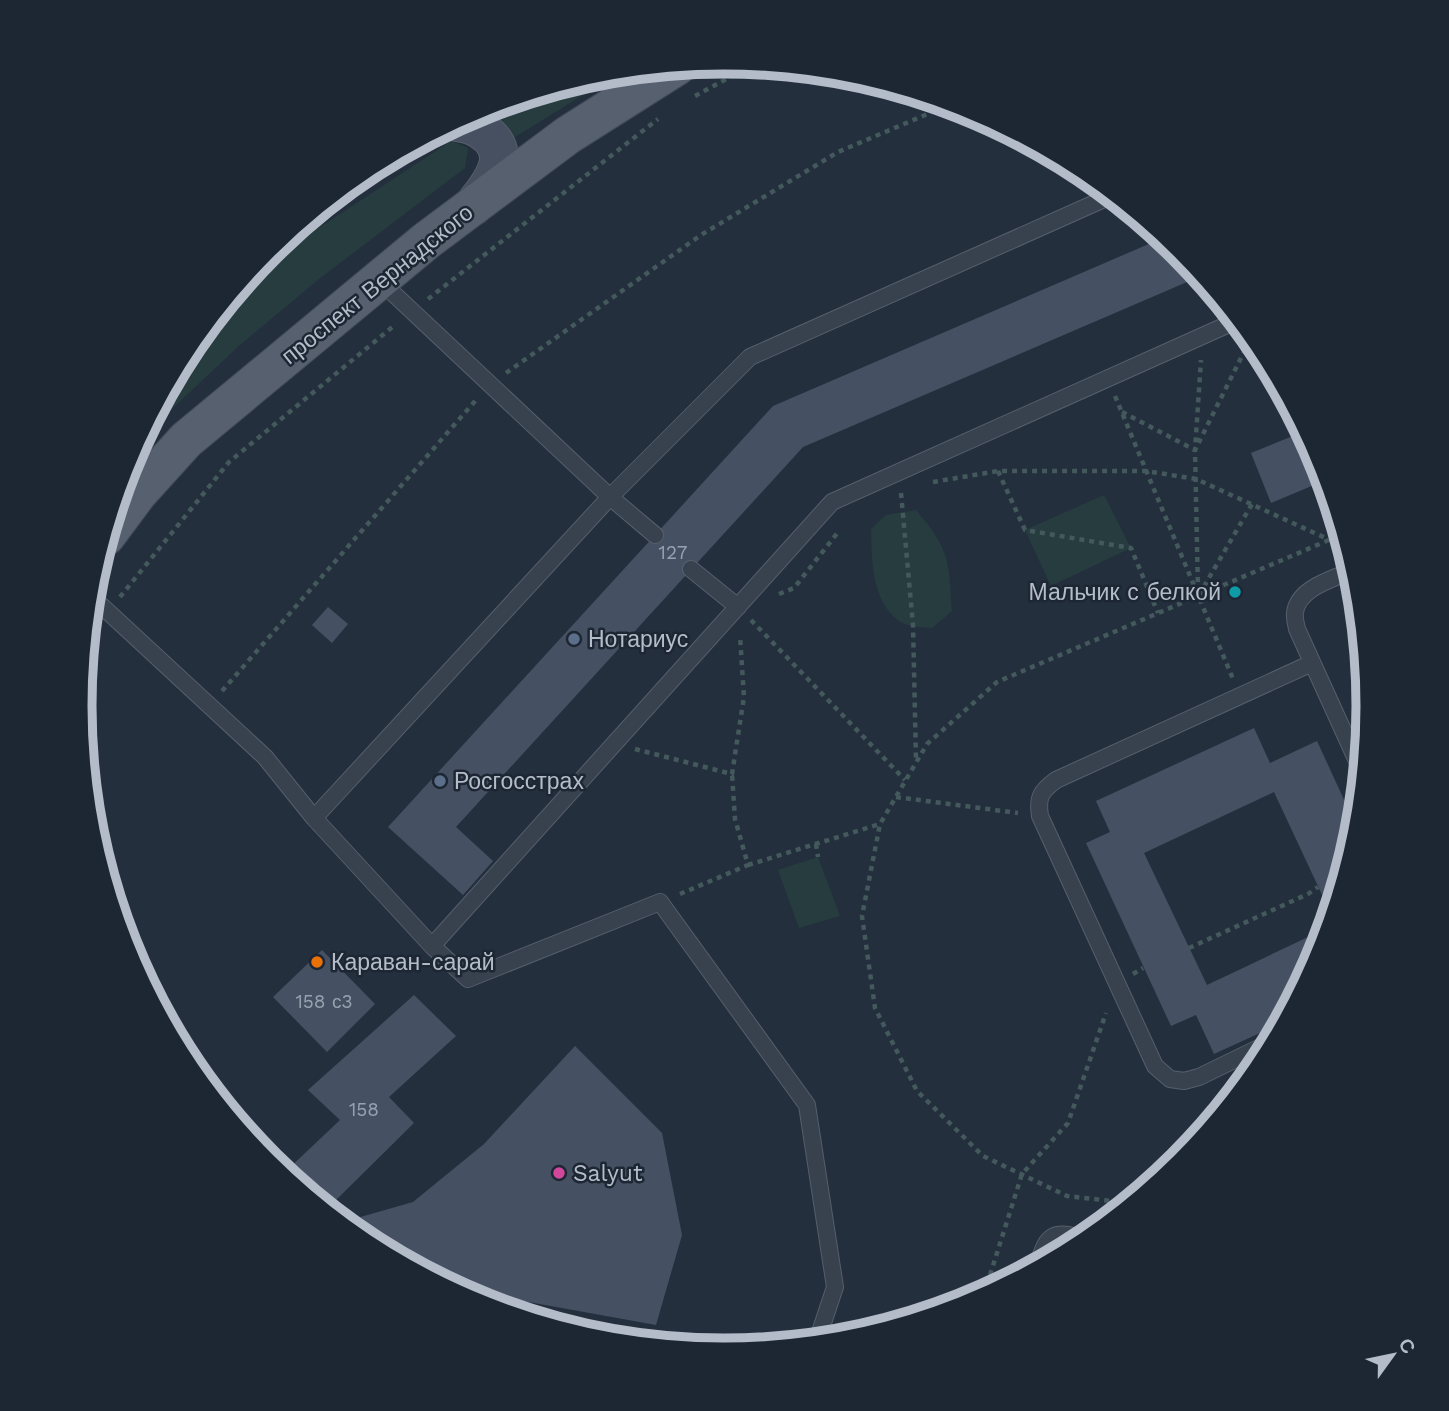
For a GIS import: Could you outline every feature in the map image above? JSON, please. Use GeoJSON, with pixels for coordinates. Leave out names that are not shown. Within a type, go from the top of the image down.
{"type":"FeatureCollection","features":[{"type":"Feature","properties":{"kind":"main road","name":"проспект Вернадского"},"geometry":{"type":"LineString","coordinates":[[122,514],[186,440],[473,206],[568,135],[682,83]]}},
{"type":"Feature","properties":{"kind":"main road"},"geometry":{"type":"LineString","coordinates":[[473,206],[489,186],[499,166],[497,148],[486,132],[475,126]]}},
{"type":"Feature","properties":{"kind":"lane"},"geometry":{"type":"LineString","coordinates":[[314,818],[610,497],[750,357],[1103,200]]}},
{"type":"Feature","properties":{"kind":"lane"},"geometry":{"type":"LineString","coordinates":[[379,280],[654,535]]}},
{"type":"Feature","properties":{"kind":"lane"},"geometry":{"type":"LineString","coordinates":[[432,946],[832,502],[1228,324]]}},
{"type":"Feature","properties":{"kind":"lane"},"geometry":{"type":"LineString","coordinates":[[691,569],[738,607]]}},
{"type":"Feature","properties":{"kind":"lane"},"geometry":{"type":"LineString","coordinates":[[1342,575],[1312,589],[1300,599],[1295,613],[1297,629],[1354,755]]}},
{"type":"Feature","properties":{"kind":"lane"},"geometry":{"type":"LineString","coordinates":[[101,605],[265,757],[314,818],[432,946],[468,979],[660,902],[807,1104],[835,1287],[821,1330]]}},
{"type":"Feature","properties":{"kind":"lane"},"geometry":{"type":"LineString","coordinates":[[1254,1050],[1199,1077],[1184,1081],[1170,1079],[1154,1066],[1040,816],[1038,801],[1043,790],[1056,780],[1312,663]]}},
{"type":"Feature","properties":{"kind":"lane"},"geometry":{"type":"LineString","coordinates":[[1042,1252],[1044,1245],[1055,1235],[1070,1235]]}},
{"type":"Feature","properties":{"kind":"path"},"geometry":{"type":"LineString","coordinates":[[682,83],[715,74]]}},
{"type":"Feature","properties":{"kind":"path"},"geometry":{"type":"LineString","coordinates":[[210,705],[490,385],[701,235],[838,152],[936,110]]}},
{"type":"Feature","properties":{"kind":"path"},"geometry":{"type":"LineString","coordinates":[[97,628],[229,462],[411,311],[664,115]]}},
{"type":"Feature","properties":{"kind":"path"},"geometry":{"type":"LineString","coordinates":[[1198,596],[1195,450],[1202,336]]}},
{"type":"Feature","properties":{"kind":"path"},"geometry":{"type":"LineString","coordinates":[[1195,450],[1246,349]]}},
{"type":"Feature","properties":{"kind":"path"},"geometry":{"type":"LineString","coordinates":[[1107,379],[1240,696]]}},
{"type":"Feature","properties":{"kind":"path"},"geometry":{"type":"LineString","coordinates":[[1121,411],[1195,450]]}},
{"type":"Feature","properties":{"kind":"path"},"geometry":{"type":"LineString","coordinates":[[998,471],[1026,530],[1131,548],[1158,613]]}},
{"type":"Feature","properties":{"kind":"path"},"geometry":{"type":"LineString","coordinates":[[925,483],[998,471],[1146,471],[1196,479],[1330,540]]}},
{"type":"Feature","properties":{"kind":"path"},"geometry":{"type":"LineString","coordinates":[[891,492],[900,487]]}},
{"type":"Feature","properties":{"kind":"path"},"geometry":{"type":"LineString","coordinates":[[1198,596],[1252,504]]}},
{"type":"Feature","properties":{"kind":"path"},"geometry":{"type":"LineString","coordinates":[[902,512],[913,625],[916,762]]}},
{"type":"Feature","properties":{"kind":"path"},"geometry":{"type":"LineString","coordinates":[[738,607],[794,589],[843,525]]}},
{"type":"Feature","properties":{"kind":"path"},"geometry":{"type":"LineString","coordinates":[[1116,1201],[1068,1196],[984,1156],[917,1091],[875,1008],[863,916],[880,824],[927,744],[997,682],[1334,538]]}},
{"type":"Feature","properties":{"kind":"path"},"geometry":{"type":"LineString","coordinates":[[738,607],[744,697],[732,774],[735,819],[748,865]]}},
{"type":"Feature","properties":{"kind":"path"},"geometry":{"type":"LineString","coordinates":[[738,607],[905,780]]}},
{"type":"Feature","properties":{"kind":"path"},"geometry":{"type":"LineString","coordinates":[[637,750],[732,774]]}},
{"type":"Feature","properties":{"kind":"path"},"geometry":{"type":"LineString","coordinates":[[896,797],[1040,816]]}},
{"type":"Feature","properties":{"kind":"path"},"geometry":{"type":"LineString","coordinates":[[660,902],[748,865],[880,824]]}},
{"type":"Feature","properties":{"kind":"path"},"geometry":{"type":"LineString","coordinates":[[816,844],[818,857]]}},
{"type":"Feature","properties":{"kind":"path"},"geometry":{"type":"LineString","coordinates":[[1189,948],[1318,887]]}},
{"type":"Feature","properties":{"kind":"path"},"geometry":{"type":"LineString","coordinates":[[989,1279],[1022,1174],[1068,1122],[1117,983]]}},
{"type":"Feature","properties":{"kind":"green space"},"geometry":{"type":"Polygon","coordinates":[[[595,87],[512,139],[500,115],[561,95],[595,87]]]}},
{"type":"Feature","properties":{"kind":"green space"},"geometry":{"type":"Polygon","coordinates":[[[451,141],[468,148],[465,168],[319,279],[241,344],[162,418],[199,354],[223,321],[249,289],[302,239],[451,141]]]}},
{"type":"Feature","properties":{"kind":"green space"},"geometry":{"type":"Polygon","coordinates":[[[1104,495],[1131,548],[1051,586],[1025,530],[1104,495]]]}},
{"type":"Feature","properties":{"kind":"green space"},"geometry":{"type":"Polygon","coordinates":[[[916,510],[942,546],[950,579],[952,611],[932,628],[906,624],[890,612],[878,591],[873,567],[871,529],[886,515],[916,510]]]}},
{"type":"Feature","properties":{"kind":"green space"},"geometry":{"type":"Polygon","coordinates":[[[818,857],[840,916],[799,928],[778,870],[818,857]]]}},
{"type":"Feature","properties":{"kind":"building"},"geometry":{"type":"Polygon","coordinates":[[[1153,242],[1191,280],[803,447],[456,827],[493,861],[463,895],[388,827],[773,406],[1153,242]]]}},
{"type":"Feature","properties":{"kind":"building"},"geometry":{"type":"Polygon","coordinates":[[[1295,435],[1316,484],[1271,503],[1251,453],[1295,435]]]}},
{"type":"Feature","properties":{"kind":"building"},"geometry":{"type":"Polygon","coordinates":[[[328,607],[348,624],[332,643],[312,625],[328,607]]]}},
{"type":"Feature","properties":{"kind":"building"},"geometry":{"type":"Polygon","coordinates":[[[1254,728],[1270,763],[1317,741],[1348,808],[1325,902],[1274,792],[1144,853],[1207,985],[1313,935],[1291,985],[1267,1030],[1214,1054],[1196,1015],[1171,1026],[1086,843],[1110,832],[1096,801],[1254,728]]]}},
{"type":"Feature","properties":{"kind":"building"},"geometry":{"type":"Polygon","coordinates":[[[322,950],[375,1004],[327,1052],[273,997],[322,950]]]}},
{"type":"Feature","properties":{"kind":"building"},"geometry":{"type":"Polygon","coordinates":[[[414,995],[456,1036],[389,1097],[414,1123],[334,1202],[292,1165],[340,1120],[308,1090],[414,995]]]}},
{"type":"Feature","properties":{"kind":"building","name":"Salyut"},"geometry":{"type":"Polygon","coordinates":[[[575,1046],[662,1133],[682,1235],[656,1325],[513,1301],[408,1253],[356,1218],[413,1202],[484,1144],[575,1046]]]}},
{"type":"Feature","properties":{"kind":"place","name":"Мальчик с белкой"},"geometry":{"type":"Point","coordinates":[1235,592]}},
{"type":"Feature","properties":{"kind":"place","name":"Нотариус"},"geometry":{"type":"Point","coordinates":[574,639]}},
{"type":"Feature","properties":{"kind":"place","name":"Росгосстрах"},"geometry":{"type":"Point","coordinates":[440,781]}},
{"type":"Feature","properties":{"kind":"place","name":"Караван-сарай"},"geometry":{"type":"Point","coordinates":[317,962]}},
{"type":"Feature","properties":{"kind":"place","name":"Salyut"},"geometry":{"type":"Point","coordinates":[559,1173]}}]}
